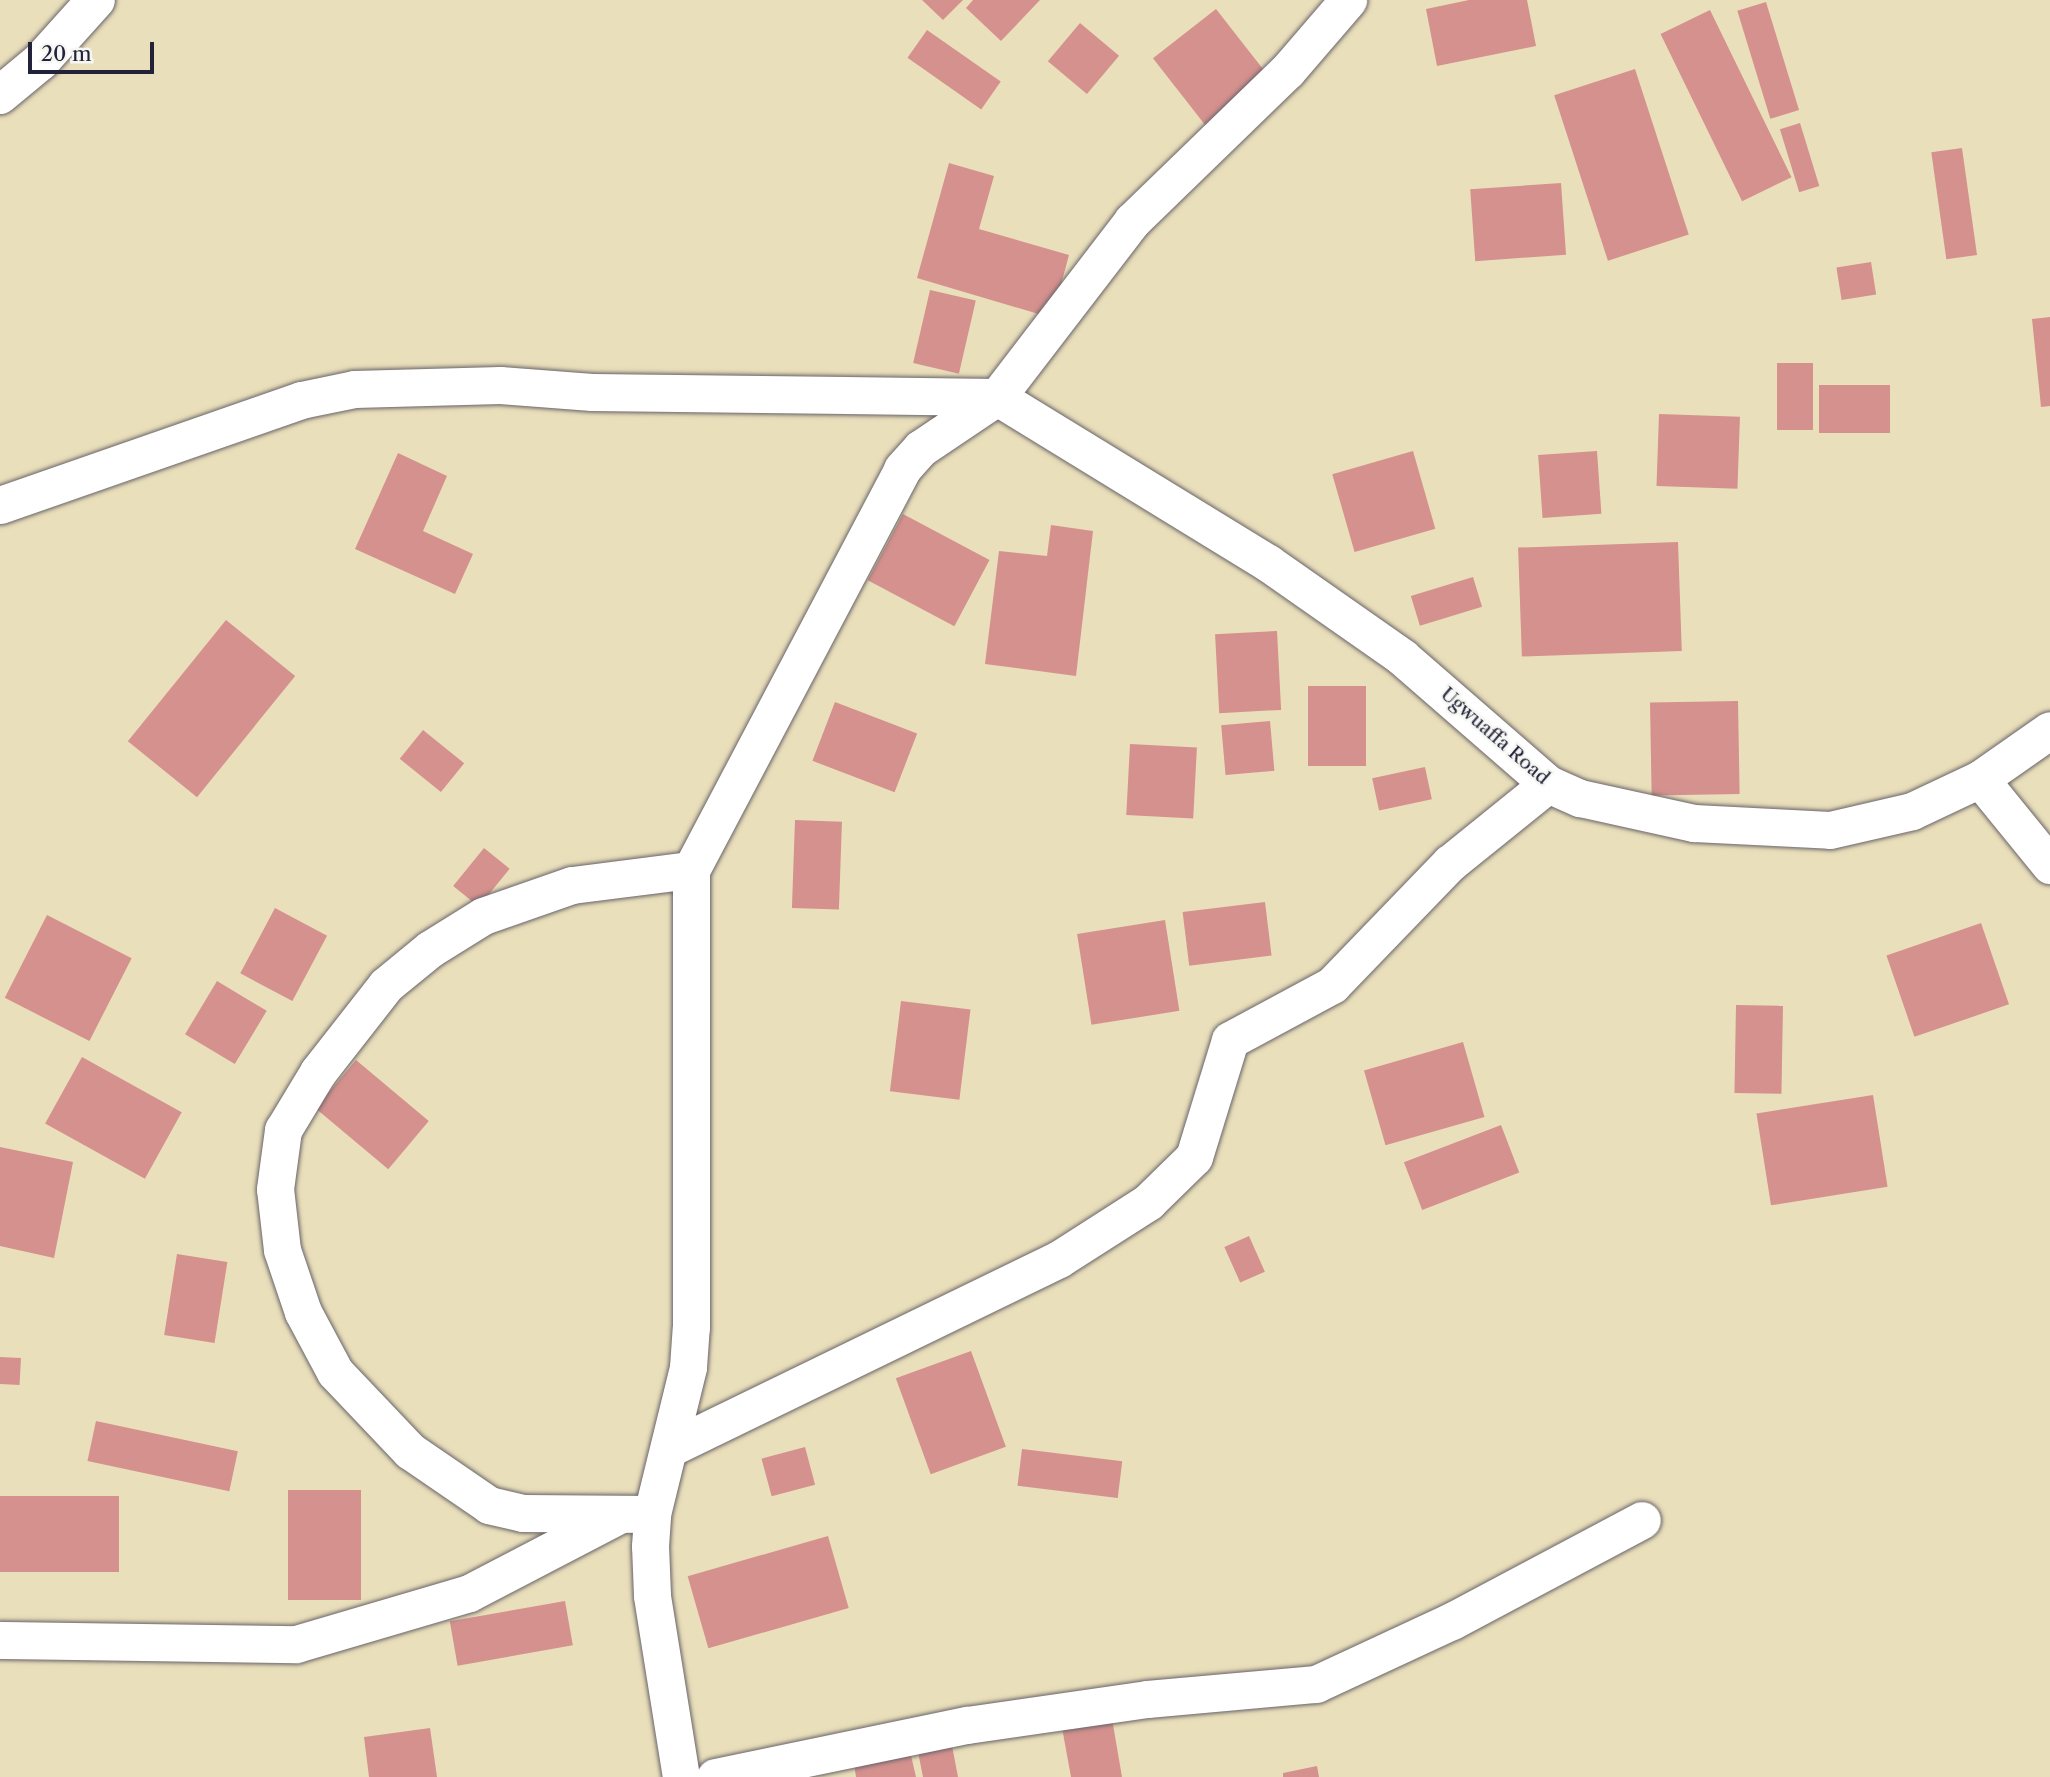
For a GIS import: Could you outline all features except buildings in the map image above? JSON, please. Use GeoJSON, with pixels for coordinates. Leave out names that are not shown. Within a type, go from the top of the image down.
{"type":"FeatureCollection","features":[{"type":"Feature","properties":{"kind":"main road"},"geometry":{"type":"LineString","coordinates":[[0,95],[41,61],[96,0]]}},
{"type":"Feature","properties":{"kind":"street"},"geometry":{"type":"LineString","coordinates":[[681,1777],[637,1514],[670,1448],[691,1328],[691,870],[902,469],[921,449],[997,397],[1132,221],[1287,71],[1348,0]]}},
{"type":"Feature","properties":{"kind":"street"},"geometry":{"type":"LineString","coordinates":[[0,505],[301,400],[354,389],[474,385],[592,392],[997,397]]}},
{"type":"Feature","properties":{"kind":"street","name":"Ugwuaffa Road"},"geometry":{"type":"LineString","coordinates":[[997,397],[1290,579],[1402,657],[1548,784],[1580,798],[1694,823],[1830,830],[1912,811],[1980,779],[2050,730]]}},
{"type":"Feature","properties":{"kind":"street"},"geometry":{"type":"LineString","coordinates":[[1980,779],[2050,865]]}},
{"type":"Feature","properties":{"kind":"street"},"geometry":{"type":"LineString","coordinates":[[670,1448],[1059,1259],[1147,1202],[1194,1157],[1230,1040],[1332,985],[1450,863],[1548,784]]}},
{"type":"Feature","properties":{"kind":"street"},"geometry":{"type":"LineString","coordinates":[[637,1514],[523,1513],[489,1505],[410,1451],[335,1372],[303,1312],[282,1250],[275,1189],[283,1130],[318,1072],[386,985],[430,949],[483,916],[572,885],[691,870]]}},
{"type":"Feature","properties":{"kind":"street"},"geometry":{"type":"LineString","coordinates":[[0,1640],[296,1644],[469,1593],[637,1514]]}},
{"type":"Feature","properties":{"kind":"street"},"geometry":{"type":"LineString","coordinates":[[715,1777],[967,1725],[1147,1699],[1316,1685],[1452,1621],[1642,1520]]}}]}
